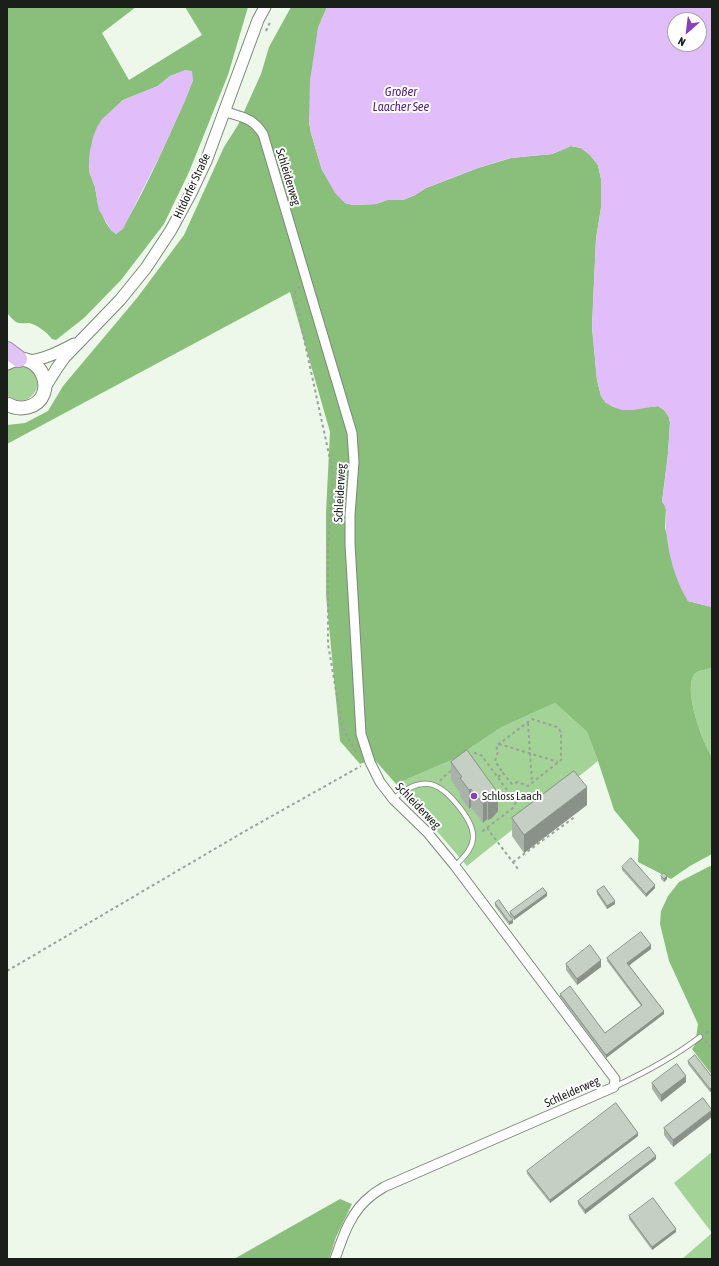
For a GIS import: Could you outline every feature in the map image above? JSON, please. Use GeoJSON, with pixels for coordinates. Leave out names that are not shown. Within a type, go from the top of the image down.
{"type":"FeatureCollection","features":[{"type":"Feature","properties":{"kind":"main road"},"geometry":{"type":"LineString","coordinates":[[10,407],[23,408],[31,406],[38,401],[45,387],[45,380],[39,368],[15,358]]}},
{"type":"Feature","properties":{"kind":"street","name":"Hitdorfer Straße"},"geometry":{"type":"LineString","coordinates":[[45,387],[56,368],[120,300],[146,268],[171,230],[192,193],[206,161],[258,20],[265,7]]}},
{"type":"Feature","properties":{"kind":"street","name":"Schleiderweg"},"geometry":{"type":"LineString","coordinates":[[224,110],[249,119],[257,125],[263,134],[352,433],[354,462],[350,515],[353,606],[361,734],[370,762],[380,782],[393,799],[428,832],[615,1079],[614,1087],[384,1187],[371,1196],[359,1208],[345,1231],[335,1259]]}},
{"type":"Feature","properties":{"kind":"street","name":"Hitdorfer Straße"},"geometry":{"type":"LineString","coordinates":[[15,358],[38,360],[80,341]]}},
{"type":"Feature","properties":{"kind":"lane"},"geometry":{"type":"LineString","coordinates":[[393,799],[414,786],[429,784],[437,786],[450,797],[460,808],[469,822],[473,837],[468,852],[454,866]]}},
{"type":"Feature","properties":{"kind":"lane"},"geometry":{"type":"LineString","coordinates":[[614,1087],[640,1075],[700,1037]]}},
{"type":"Feature","properties":{"kind":"path"},"geometry":{"type":"LineString","coordinates":[[306,278],[294,293],[333,474],[328,547],[328,644],[342,726],[358,756],[370,762]]}},
{"type":"Feature","properties":{"kind":"path"},"geometry":{"type":"LineString","coordinates":[[532,719],[557,727],[561,732],[561,760],[528,786],[518,782],[512,784],[495,761],[498,751],[496,746],[528,722],[532,719]]}},
{"type":"Feature","properties":{"kind":"path"},"geometry":{"type":"LineString","coordinates":[[528,722],[532,783]]}},
{"type":"Feature","properties":{"kind":"path"},"geometry":{"type":"LineString","coordinates":[[499,744],[558,762]]}},
{"type":"Feature","properties":{"kind":"path"},"geometry":{"type":"LineString","coordinates":[[464,761],[475,754],[482,756],[516,802],[513,808],[473,837]]}},
{"type":"Feature","properties":{"kind":"path"},"geometry":{"type":"LineString","coordinates":[[7,971],[247,830],[370,762]]}},
{"type":"Feature","properties":{"kind":"path"},"geometry":{"type":"LineString","coordinates":[[437,786],[442,777],[453,769]]}},
{"type":"Feature","properties":{"kind":"path"},"geometry":{"type":"LineString","coordinates":[[498,777],[503,773]]}},
{"type":"Feature","properties":{"kind":"path"},"geometry":{"type":"LineString","coordinates":[[514,862],[576,816]]}},
{"type":"Feature","properties":{"kind":"path"},"geometry":{"type":"LineString","coordinates":[[487,828],[518,869]]}},
{"type":"Feature","properties":{"kind":"path"},"geometry":{"type":"LineString","coordinates":[[700,1037],[712,1048]]}},
{"type":"Feature","properties":{"kind":"green space"},"geometry":{"type":"Polygon","coordinates":[[[7,7],[136,7],[102,33],[129,80],[202,35],[185,7],[248,7],[228,75],[189,172],[164,224],[121,280],[84,318],[56,340],[52,339],[45,331],[35,325],[16,322],[7,313],[7,7]],[[186,70],[170,76],[158,86],[123,100],[115,108],[90,151],[89,171],[95,187],[98,205],[106,223],[116,234],[123,227],[144,188],[169,136],[193,80],[186,70]]]}},
{"type":"Feature","properties":{"kind":"green space"},"geometry":{"type":"Polygon","coordinates":[[[291,7],[327,7],[318,28],[309,122],[322,170],[345,203],[353,205],[376,204],[387,200],[403,200],[426,188],[478,168],[511,158],[552,154],[571,146],[581,148],[590,155],[598,165],[601,179],[601,208],[596,239],[592,327],[597,380],[601,396],[606,403],[650,407],[658,406],[664,410],[669,417],[668,454],[662,502],[666,509],[665,528],[688,601],[712,607],[712,668],[697,672],[692,678],[691,688],[692,700],[699,727],[703,739],[712,756],[712,854],[690,866],[671,879],[638,862],[639,840],[614,810],[587,732],[555,703],[502,727],[454,759],[396,784],[374,759],[360,764],[340,741],[326,595],[326,512],[330,432],[290,292],[7,444],[7,425],[25,423],[48,411],[63,386],[137,298],[184,235],[224,147],[238,125],[261,74],[269,47],[291,7]]]}},
{"type":"Feature","properties":{"kind":"green space"},"geometry":{"type":"Polygon","coordinates":[[[15,365],[27,366],[34,372],[37,379],[37,386],[35,392],[30,398],[15,400],[7,395],[7,371],[15,365]]]}},
{"type":"Feature","properties":{"kind":"green space"},"geometry":{"type":"Polygon","coordinates":[[[712,668],[712,756],[703,739],[699,727],[692,700],[691,688],[692,678],[697,672],[712,668]]]}},
{"type":"Feature","properties":{"kind":"green space"},"geometry":{"type":"Polygon","coordinates":[[[555,703],[587,732],[598,761],[467,866],[396,784],[454,759],[502,727],[555,703]]]}},
{"type":"Feature","properties":{"kind":"green space"},"geometry":{"type":"Polygon","coordinates":[[[712,865],[712,1075],[692,1049],[695,1045],[698,1024],[669,961],[660,924],[661,911],[668,896],[679,882],[712,865]]]}},
{"type":"Feature","properties":{"kind":"green space"},"geometry":{"type":"Polygon","coordinates":[[[712,1152],[712,1233],[674,1183],[712,1152]]]}},
{"type":"Feature","properties":{"kind":"green space"},"geometry":{"type":"Polygon","coordinates":[[[340,1199],[352,1204],[336,1237],[329,1259],[234,1259],[340,1199]]]}},
{"type":"Feature","properties":{"kind":"green space"},"geometry":{"type":"Polygon","coordinates":[[[712,1233],[712,1259],[682,1259],[712,1233]]]}},
{"type":"Feature","properties":{"kind":"water","name":"Großer Laacher See"},"geometry":{"type":"Polygon","coordinates":[[[327,7],[712,7],[712,607],[688,601],[679,584],[670,557],[666,529],[666,511],[662,502],[668,454],[669,417],[664,410],[658,406],[633,410],[622,410],[606,403],[601,396],[597,380],[592,327],[596,239],[601,208],[601,179],[598,165],[590,155],[581,148],[571,146],[552,154],[510,158],[478,168],[426,188],[403,200],[387,200],[376,204],[353,205],[345,203],[335,193],[322,170],[311,133],[309,122],[310,80],[318,28],[327,7]]]}},
{"type":"Feature","properties":{"kind":"water"},"geometry":{"type":"Polygon","coordinates":[[[186,70],[192,71],[193,80],[185,101],[123,229],[116,234],[111,230],[99,210],[95,187],[89,171],[90,151],[97,127],[102,119],[123,100],[158,86],[170,76],[186,70]]]}},
{"type":"Feature","properties":{"kind":"building"},"geometry":{"type":"Polygon","coordinates":[[[467,750],[498,793],[492,800],[483,804],[471,789],[469,790],[451,762],[467,750]]]}},
{"type":"Feature","properties":{"kind":"building"},"geometry":{"type":"Polygon","coordinates":[[[574,771],[587,787],[524,835],[512,818],[574,771]]]}},
{"type":"Feature","properties":{"kind":"building"},"geometry":{"type":"Polygon","coordinates":[[[631,858],[655,885],[646,894],[622,867],[631,858]]]}},
{"type":"Feature","properties":{"kind":"building"},"geometry":{"type":"Polygon","coordinates":[[[664,873],[667,876],[664,879],[661,876],[664,873]]]}},
{"type":"Feature","properties":{"kind":"building"},"geometry":{"type":"Polygon","coordinates":[[[604,886],[615,901],[607,906],[597,891],[604,886]]]}},
{"type":"Feature","properties":{"kind":"building"},"geometry":{"type":"Polygon","coordinates":[[[543,888],[547,893],[514,917],[510,912],[543,888]]]}},
{"type":"Feature","properties":{"kind":"building"},"geometry":{"type":"Polygon","coordinates":[[[499,900],[513,920],[509,922],[495,903],[499,900]]]}},
{"type":"Feature","properties":{"kind":"building"},"geometry":{"type":"Polygon","coordinates":[[[641,932],[651,945],[627,963],[664,1011],[606,1055],[560,994],[570,986],[605,1033],[642,1005],[607,958],[641,932]]]}},
{"type":"Feature","properties":{"kind":"building"},"geometry":{"type":"Polygon","coordinates":[[[590,945],[601,960],[577,979],[566,964],[590,945]]]}},
{"type":"Feature","properties":{"kind":"building"},"geometry":{"type":"Polygon","coordinates":[[[695,1055],[712,1077],[712,1087],[710,1089],[688,1061],[695,1055]]]}},
{"type":"Feature","properties":{"kind":"building"},"geometry":{"type":"Polygon","coordinates":[[[677,1064],[686,1076],[661,1095],[652,1083],[677,1064]]]}},
{"type":"Feature","properties":{"kind":"building"},"geometry":{"type":"Polygon","coordinates":[[[703,1098],[712,1110],[673,1140],[664,1128],[703,1098]]]}},
{"type":"Feature","properties":{"kind":"building"},"geometry":{"type":"Polygon","coordinates":[[[616,1103],[638,1133],[550,1200],[527,1171],[616,1103]]]}},
{"type":"Feature","properties":{"kind":"building"},"geometry":{"type":"Polygon","coordinates":[[[649,1147],[656,1156],[585,1210],[578,1201],[649,1147]]]}},
{"type":"Feature","properties":{"kind":"building"},"geometry":{"type":"Polygon","coordinates":[[[653,1198],[676,1229],[652,1247],[629,1216],[653,1198]]]}},
{"type":"Feature","properties":{"kind":"place","name":"Schloss Laach"},"geometry":{"type":"Point","coordinates":[474,796]}}]}
